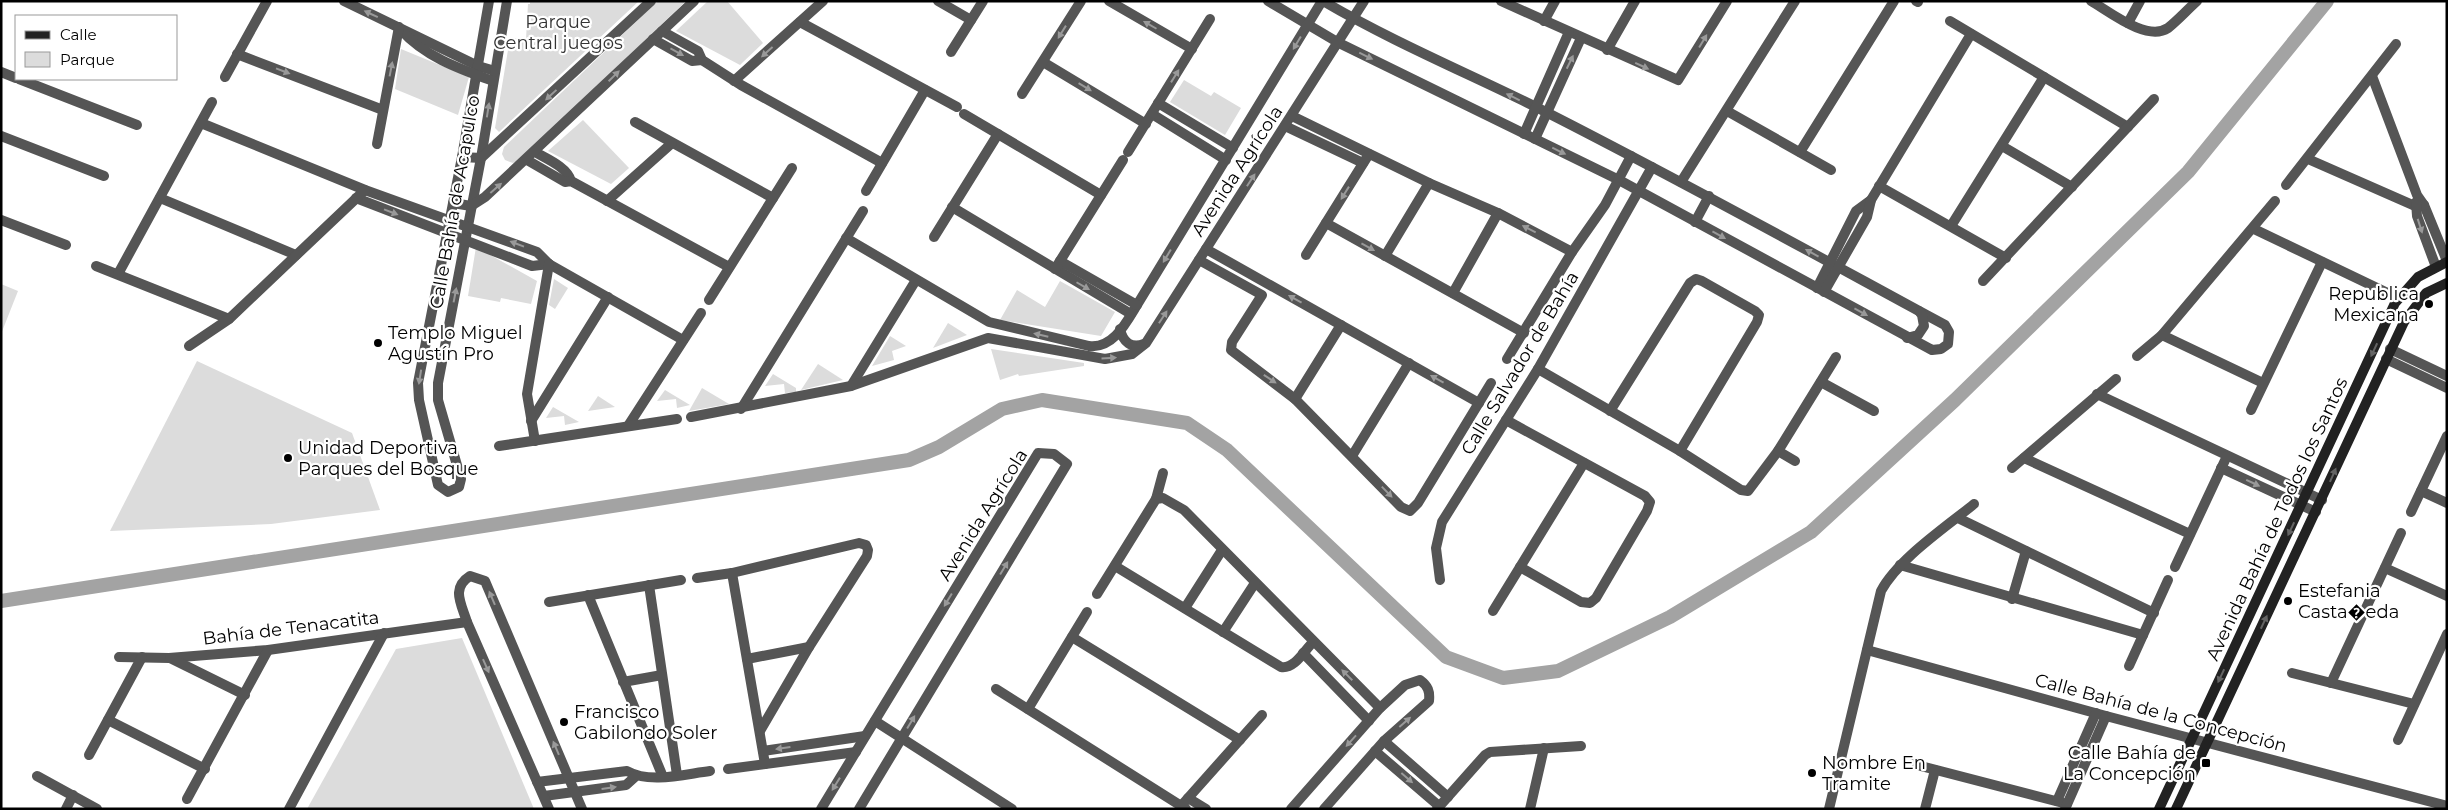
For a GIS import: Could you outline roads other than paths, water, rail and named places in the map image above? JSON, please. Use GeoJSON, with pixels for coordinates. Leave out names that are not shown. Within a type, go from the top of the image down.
{"type":"FeatureCollection","features":[{"type":"Feature","properties":{"kind":"street"},"geometry":{"type":"LineString","coordinates":[[225,78],[267,1]]}},
{"type":"Feature","properties":{"kind":"street"},"geometry":{"type":"LineString","coordinates":[[344,1],[399,27],[477,70],[494,76]]}},
{"type":"Feature","properties":{"kind":"street","name":"Calle Bahía de Acapulco"},"geometry":{"type":"LineString","coordinates":[[489,1],[462,157],[418,383],[419,400],[438,485],[448,492],[459,487],[461,479],[438,400],[438,382],[468,226],[507,1]]}},
{"type":"Feature","properties":{"kind":"street"},"geometry":{"type":"LineString","coordinates":[[462,157],[480,158],[651,1]]}},
{"type":"Feature","properties":{"kind":"street"},"geometry":{"type":"LineString","coordinates":[[453,204],[471,206],[485,197],[527,160],[694,1]]}},
{"type":"Feature","properties":{"kind":"street"},"geometry":{"type":"LineString","coordinates":[[734,81],[823,1]]}},
{"type":"Feature","properties":{"kind":"street"},"geometry":{"type":"LineString","coordinates":[[938,1],[971,20]]}},
{"type":"Feature","properties":{"kind":"street"},"geometry":{"type":"LineString","coordinates":[[951,52],[983,1]]}},
{"type":"Feature","properties":{"kind":"street"},"geometry":{"type":"LineString","coordinates":[[1022,94],[1081,1]]}},
{"type":"Feature","properties":{"kind":"street"},"geometry":{"type":"LineString","coordinates":[[1109,1],[1192,50]]}},
{"type":"Feature","properties":{"kind":"street"},"geometry":{"type":"LineString","coordinates":[[1268,1],[1339,43],[1619,180],[1907,338],[1936,350],[1945,347],[1949,340],[1949,332],[1945,325],[1709,196],[1536,108],[1354,19],[1323,1]]}},
{"type":"Feature","properties":{"kind":"street","name":"Avenida Agrícola"},"geometry":{"type":"LineString","coordinates":[[1117,334],[1137,305],[1323,1]]}},
{"type":"Feature","properties":{"kind":"street","name":"Avenida Agrícola"},"geometry":{"type":"LineString","coordinates":[[988,338],[1095,358],[1114,359],[1132,354],[1146,343],[1364,1]]}},
{"type":"Feature","properties":{"kind":"street"},"geometry":{"type":"LineString","coordinates":[[1501,1],[1607,50],[1678,80],[1727,1]]}},
{"type":"Feature","properties":{"kind":"street"},"geometry":{"type":"LineString","coordinates":[[1544,21],[1555,1]]}},
{"type":"Feature","properties":{"kind":"street"},"geometry":{"type":"LineString","coordinates":[[1607,50],[1635,1]]}},
{"type":"Feature","properties":{"kind":"street"},"geometry":{"type":"LineString","coordinates":[[1681,182],[1795,1]]}},
{"type":"Feature","properties":{"kind":"street"},"geometry":{"type":"LineString","coordinates":[[1800,152],[1894,1]]}},
{"type":"Feature","properties":{"kind":"street"},"geometry":{"type":"LineString","coordinates":[[2091,1],[2128,23],[2144,31],[2155,33],[2167,28],[2197,1]]}},
{"type":"Feature","properties":{"kind":"street"},"geometry":{"type":"LineString","coordinates":[[2128,23],[2140,1]]}},
{"type":"Feature","properties":{"kind":"street"},"geometry":{"type":"LineString","coordinates":[[1057,265],[1192,50],[1210,18]]}},
{"type":"Feature","properties":{"kind":"street"},"geometry":{"type":"LineString","coordinates":[[1950,21],[2128,127]]}},
{"type":"Feature","properties":{"kind":"street"},"geometry":{"type":"LineString","coordinates":[[800,22],[961,110],[1101,195]]}},
{"type":"Feature","properties":{"kind":"street"},"geometry":{"type":"LineString","coordinates":[[377,144],[399,27]]}},
{"type":"Feature","properties":{"kind":"street"},"geometry":{"type":"LineString","coordinates":[[662,31],[698,51],[702,60],[734,81],[882,162]]}},
{"type":"Feature","properties":{"kind":"street"},"geometry":{"type":"LineString","coordinates":[[1524,134],[1569,32]]}},
{"type":"Feature","properties":{"kind":"street"},"geometry":{"type":"LineString","coordinates":[[1820,290],[1835,265],[1856,211],[1870,200],[1971,34]]}},
{"type":"Feature","properties":{"kind":"street"},"geometry":{"type":"LineString","coordinates":[[1535,139],[1581,38]]}},
{"type":"Feature","properties":{"kind":"street"},"geometry":{"type":"LineString","coordinates":[[653,39],[692,61],[702,60]]}},
{"type":"Feature","properties":{"kind":"street"},"geometry":{"type":"LineString","coordinates":[[2286,185],[2396,44]]}},
{"type":"Feature","properties":{"kind":"street"},"geometry":{"type":"LineString","coordinates":[[238,54],[383,110]]}},
{"type":"Feature","properties":{"kind":"street"},"geometry":{"type":"LineString","coordinates":[[1043,62],[1226,160]]}},
{"type":"Feature","properties":{"kind":"street"},"geometry":{"type":"LineString","coordinates":[[1,72],[15,77]]}},
{"type":"Feature","properties":{"kind":"street"},"geometry":{"type":"LineString","coordinates":[[2372,76],[2417,195],[2436,267]]}},
{"type":"Feature","properties":{"kind":"street"},"geometry":{"type":"LineString","coordinates":[[1951,226],[2044,77]]}},
{"type":"Feature","properties":{"kind":"street"},"geometry":{"type":"LineString","coordinates":[[23,80],[137,125]]}},
{"type":"Feature","properties":{"kind":"street"},"geometry":{"type":"LineString","coordinates":[[866,191],[925,90]]}},
{"type":"Feature","properties":{"kind":"street"},"geometry":{"type":"LineString","coordinates":[[1984,281],[2154,99]]}},
{"type":"Feature","properties":{"kind":"street"},"geometry":{"type":"LineString","coordinates":[[118,274],[212,102]]}},
{"type":"Feature","properties":{"kind":"street"},"geometry":{"type":"LineString","coordinates":[[1158,103],[1233,148]]}},
{"type":"Feature","properties":{"kind":"street"},"geometry":{"type":"LineString","coordinates":[[1727,111],[1832,170]]}},
{"type":"Feature","properties":{"kind":"street"},"geometry":{"type":"LineString","coordinates":[[1292,116],[1366,158]]}},
{"type":"Feature","properties":{"kind":"street"},"geometry":{"type":"LineString","coordinates":[[634,122],[773,198]]}},
{"type":"Feature","properties":{"kind":"street"},"geometry":{"type":"LineString","coordinates":[[201,123],[365,190],[536,252],[549,264],[683,340]]}},
{"type":"Feature","properties":{"kind":"street"},"geometry":{"type":"LineString","coordinates":[[1285,126],[1429,183],[1498,213],[1572,252]]}},
{"type":"Feature","properties":{"kind":"street"},"geometry":{"type":"LineString","coordinates":[[934,237],[998,134]]}},
{"type":"Feature","properties":{"kind":"street"},"geometry":{"type":"LineString","coordinates":[[1,136],[104,176]]}},
{"type":"Feature","properties":{"kind":"street"},"geometry":{"type":"LineString","coordinates":[[607,201],[672,142]]}},
{"type":"Feature","properties":{"kind":"street"},"geometry":{"type":"LineString","coordinates":[[2002,146],[2072,187]]}},
{"type":"Feature","properties":{"kind":"street"},"geometry":{"type":"LineString","coordinates":[[535,152],[558,165],[570,176],[571,181]]}},
{"type":"Feature","properties":{"kind":"street","name":"Calle Salvador de Bahía"},"geometry":{"type":"LineString","coordinates":[[1507,359],[1572,252],[1605,205],[1630,156]]}},
{"type":"Feature","properties":{"kind":"street"},"geometry":{"type":"LineString","coordinates":[[1306,255],[1366,158]]}},
{"type":"Feature","properties":{"kind":"street"},"geometry":{"type":"LineString","coordinates":[[2308,159],[2419,206],[2447,262]]}},
{"type":"Feature","properties":{"kind":"street"},"geometry":{"type":"LineString","coordinates":[[527,160],[565,182],[571,181],[729,268]]}},
{"type":"Feature","properties":{"kind":"street","name":"Calle Salvador de Bahía"},"geometry":{"type":"LineString","coordinates":[[1440,580],[1436,548],[1442,522],[1538,369],[1640,192],[1652,167]]}},
{"type":"Feature","properties":{"kind":"street"},"geometry":{"type":"LineString","coordinates":[[709,300],[792,168]]}},
{"type":"Feature","properties":{"kind":"street"},"geometry":{"type":"LineString","coordinates":[[1384,256],[1429,183]]}},
{"type":"Feature","properties":{"kind":"street"},"geometry":{"type":"LineString","coordinates":[[1879,186],[2006,258]]}},
{"type":"Feature","properties":{"kind":"street"},"geometry":{"type":"LineString","coordinates":[[189,346],[228,319],[365,190]]}},
{"type":"Feature","properties":{"kind":"street"},"geometry":{"type":"LineString","coordinates":[[1695,222],[1709,196]]}},
{"type":"Feature","properties":{"kind":"street"},"geometry":{"type":"LineString","coordinates":[[160,198],[296,255]]}},
{"type":"Feature","properties":{"kind":"street"},"geometry":{"type":"LineString","coordinates":[[356,198],[532,266],[549,264]]}},
{"type":"Feature","properties":{"kind":"street"},"geometry":{"type":"LineString","coordinates":[[2137,356],[2162,335],[2254,229],[2275,201]]}},
{"type":"Feature","properties":{"kind":"street"},"geometry":{"type":"LineString","coordinates":[[952,207],[1057,265],[1137,305]]}},
{"type":"Feature","properties":{"kind":"street"},"geometry":{"type":"LineString","coordinates":[[741,409],[862,211]]}},
{"type":"Feature","properties":{"kind":"street"},"geometry":{"type":"LineString","coordinates":[[1453,293],[1498,213]]}},
{"type":"Feature","properties":{"kind":"street"},"geometry":{"type":"LineString","coordinates":[[1,220],[66,245]]}},
{"type":"Feature","properties":{"kind":"street"},"geometry":{"type":"LineString","coordinates":[[1326,223],[1524,332]]}},
{"type":"Feature","properties":{"kind":"street"},"geometry":{"type":"LineString","coordinates":[[2254,229],[2361,281],[2365,281],[2397,300]]}},
{"type":"Feature","properties":{"kind":"street"},"geometry":{"type":"LineString","coordinates":[[846,238],[988,322],[1089,346],[1102,345],[1117,334],[1128,344],[1137,346],[1146,343]]}},
{"type":"Feature","properties":{"kind":"street"},"geometry":{"type":"LineString","coordinates":[[1206,249],[1480,403]]}},
{"type":"Feature","properties":{"kind":"street"},"geometry":{"type":"LineString","coordinates":[[1200,260],[1262,295],[1232,342],[1231,350],[1295,398],[1401,507],[1410,511],[1418,503],[1491,383]]}},
{"type":"Feature","properties":{"kind":"street"},"geometry":{"type":"LineString","coordinates":[[2250,410],[2322,262]]}},
{"type":"Feature","properties":{"kind":"street","name":"Avenida Bahía de Todos los Santos"},"geometry":{"type":"LineString","coordinates":[[2159,809],[2397,300],[2418,277],[2447,262]]}},
{"type":"Feature","properties":{"kind":"street"},"geometry":{"type":"LineString","coordinates":[[535,440],[527,394],[549,264]]}},
{"type":"Feature","properties":{"kind":"street"},"geometry":{"type":"LineString","coordinates":[[1057,265],[1131,314]]}},
{"type":"Feature","properties":{"kind":"street"},"geometry":{"type":"LineString","coordinates":[[96,266],[228,319]]}},
{"type":"Feature","properties":{"kind":"street"},"geometry":{"type":"LineString","coordinates":[[1610,411],[1690,283],[1696,279],[1702,281],[1755,311],[1759,315],[1757,322],[1680,451]]}},
{"type":"Feature","properties":{"kind":"street"},"geometry":{"type":"LineString","coordinates":[[851,386],[916,280]]}},
{"type":"Feature","properties":{"kind":"street","name":"Avenida Bahía de Todos los Santos"},"geometry":{"type":"LineString","coordinates":[[2176,809],[2322,500],[2390,349],[2412,308],[2426,293],[2447,283]]}},
{"type":"Feature","properties":{"kind":"street"},"geometry":{"type":"LineString","coordinates":[[531,421],[608,297]]}},
{"type":"Feature","properties":{"kind":"street"},"geometry":{"type":"LineString","coordinates":[[1907,338],[1918,335],[1924,326],[1922,315],[1919,311]]}},
{"type":"Feature","properties":{"kind":"street"},"geometry":{"type":"LineString","coordinates":[[628,426],[701,313]]}},
{"type":"Feature","properties":{"kind":"street"},"geometry":{"type":"LineString","coordinates":[[692,417],[741,409],[851,386],[988,338],[988,322]]}},
{"type":"Feature","properties":{"kind":"street"},"geometry":{"type":"LineString","coordinates":[[1295,398],[1341,325]]}},
{"type":"Feature","properties":{"kind":"street"},"geometry":{"type":"LineString","coordinates":[[2162,335],[2264,383]]}},
{"type":"Feature","properties":{"kind":"street"},"geometry":{"type":"LineString","coordinates":[[2390,349],[2447,376]]}},
{"type":"Feature","properties":{"kind":"street"},"geometry":{"type":"LineString","coordinates":[[1538,369],[1680,451],[1741,490],[1748,491],[1778,451],[1836,357]]}},
{"type":"Feature","properties":{"kind":"street"},"geometry":{"type":"LineString","coordinates":[[2386,359],[2447,388]]}},
{"type":"Feature","properties":{"kind":"street"},"geometry":{"type":"LineString","coordinates":[[1352,456],[1409,363]]}},
{"type":"Feature","properties":{"kind":"street"},"geometry":{"type":"LineString","coordinates":[[2012,468],[2116,379]]}},
{"type":"Feature","properties":{"kind":"street"},"geometry":{"type":"LineString","coordinates":[[1821,382],[1874,411]]}},
{"type":"Feature","properties":{"kind":"street"},"geometry":{"type":"LineString","coordinates":[[2097,394],[2322,500]]}},
{"type":"Feature","properties":{"kind":"street"},"geometry":{"type":"LineString","coordinates":[[499,446],[677,419]]}},
{"type":"Feature","properties":{"kind":"street"},"geometry":{"type":"LineString","coordinates":[[1506,420],[1646,496],[1650,502],[1647,511],[1596,598],[1590,603],[1581,602],[1520,567]]}},
{"type":"Feature","properties":{"kind":"street"},"geometry":{"type":"LineString","coordinates":[[2411,512],[2447,436]]}},
{"type":"Feature","properties":{"kind":"street"},"geometry":{"type":"LineString","coordinates":[[1778,451],[1795,461]]}},
{"type":"Feature","properties":{"kind":"street","name":"Avenida Agrícola"},"geometry":{"type":"LineString","coordinates":[[821,809],[1038,453],[1054,454],[1067,464],[859,809]]}},
{"type":"Feature","properties":{"kind":"street"},"geometry":{"type":"LineString","coordinates":[[2175,567],[2227,456]]}},
{"type":"Feature","properties":{"kind":"street"},"geometry":{"type":"LineString","coordinates":[[2024,458],[2190,534]]}},
{"type":"Feature","properties":{"kind":"street"},"geometry":{"type":"LineString","coordinates":[[1492,610],[1584,463]]}},
{"type":"Feature","properties":{"kind":"street"},"geometry":{"type":"LineString","coordinates":[[2221,468],[2316,512]]}},
{"type":"Feature","properties":{"kind":"street"},"geometry":{"type":"LineString","coordinates":[[1098,594],[1156,499],[1163,472]]}},
{"type":"Feature","properties":{"kind":"street"},"geometry":{"type":"LineString","coordinates":[[2421,490],[2447,503]]}},
{"type":"Feature","properties":{"kind":"street"},"geometry":{"type":"LineString","coordinates":[[1156,499],[1163,498],[1184,510],[1380,708]]}},
{"type":"Feature","properties":{"kind":"street"},"geometry":{"type":"LineString","coordinates":[[1828,809],[1880,590],[1886,580],[1900,565],[1974,504]]}},
{"type":"Feature","properties":{"kind":"street"},"geometry":{"type":"LineString","coordinates":[[1958,518],[2154,613]]}},
{"type":"Feature","properties":{"kind":"street"},"geometry":{"type":"LineString","coordinates":[[2331,683],[2401,533]]}},
{"type":"Feature","properties":{"kind":"street"},"geometry":{"type":"LineString","coordinates":[[698,578],[732,573],[859,543],[866,545],[868,550],[867,556],[809,647],[760,731]]}},
{"type":"Feature","properties":{"kind":"street"},"geometry":{"type":"LineString","coordinates":[[1185,608],[1222,550]]}},
{"type":"Feature","properties":{"kind":"street"},"geometry":{"type":"LineString","coordinates":[[2012,599],[2026,551]]}},
{"type":"Feature","properties":{"kind":"street"},"geometry":{"type":"LineString","coordinates":[[1900,565],[2143,636]]}},
{"type":"Feature","properties":{"kind":"street"},"geometry":{"type":"LineString","coordinates":[[1115,566],[1281,667],[1287,668],[1292,665],[1314,642]]}},
{"type":"Feature","properties":{"kind":"street"},"geometry":{"type":"LineString","coordinates":[[2385,568],[2447,596]]}},
{"type":"Feature","properties":{"kind":"street"},"geometry":{"type":"LineString","coordinates":[[732,573],[765,764]]}},
{"type":"Feature","properties":{"kind":"street"},"geometry":{"type":"LineString","coordinates":[[549,809],[467,622],[458,590],[461,582],[470,576],[485,581],[582,809]]}},
{"type":"Feature","properties":{"kind":"street"},"geometry":{"type":"LineString","coordinates":[[549,602],[682,580]]}},
{"type":"Feature","properties":{"kind":"street"},"geometry":{"type":"LineString","coordinates":[[2129,666],[2168,580]]}},
{"type":"Feature","properties":{"kind":"street"},"geometry":{"type":"LineString","coordinates":[[1223,632],[1255,583]]}},
{"type":"Feature","properties":{"kind":"street"},"geometry":{"type":"LineString","coordinates":[[649,585],[677,775]]}},
{"type":"Feature","properties":{"kind":"street"},"geometry":{"type":"LineString","coordinates":[[588,595],[663,776]]}},
{"type":"Feature","properties":{"kind":"street"},"geometry":{"type":"LineString","coordinates":[[1028,709],[1087,612]]}},
{"type":"Feature","properties":{"kind":"street","name":"Bahía de Tenacatita"},"geometry":{"type":"LineString","coordinates":[[118,656],[169,658],[268,650],[467,622]]}},
{"type":"Feature","properties":{"kind":"street"},"geometry":{"type":"LineString","coordinates":[[288,809],[384,633]]}},
{"type":"Feature","properties":{"kind":"street"},"geometry":{"type":"LineString","coordinates":[[2398,740],[2447,634]]}},
{"type":"Feature","properties":{"kind":"street"},"geometry":{"type":"LineString","coordinates":[[1072,637],[1240,740]]}},
{"type":"Feature","properties":{"kind":"street"},"geometry":{"type":"LineString","coordinates":[[747,659],[809,647]]}},
{"type":"Feature","properties":{"kind":"street"},"geometry":{"type":"LineString","coordinates":[[188,799],[268,650]]}},
{"type":"Feature","properties":{"kind":"street","name":"Calle Bahía de la Concepción"},"geometry":{"type":"LineString","coordinates":[[1867,650],[2101,715],[2447,806]]}},
{"type":"Feature","properties":{"kind":"street"},"geometry":{"type":"LineString","coordinates":[[1303,653],[1369,721]]}},
{"type":"Feature","properties":{"kind":"street"},"geometry":{"type":"LineString","coordinates":[[89,755],[142,656]]}},
{"type":"Feature","properties":{"kind":"street"},"geometry":{"type":"LineString","coordinates":[[169,658],[245,695]]}},
{"type":"Feature","properties":{"kind":"street"},"geometry":{"type":"LineString","coordinates":[[2292,673],[2414,704]]}},
{"type":"Feature","properties":{"kind":"street"},"geometry":{"type":"LineString","coordinates":[[623,682],[662,675]]}},
{"type":"Feature","properties":{"kind":"street"},"geometry":{"type":"LineString","coordinates":[[1291,809],[1380,708],[1405,685],[1420,680],[1430,692],[1429,701],[1375,750],[1324,809]]}},
{"type":"Feature","properties":{"kind":"street"},"geometry":{"type":"LineString","coordinates":[[996,689],[1185,804],[1206,809]]}},
{"type":"Feature","properties":{"kind":"street"},"geometry":{"type":"LineString","coordinates":[[1185,804],[1262,715]]}},
{"type":"Feature","properties":{"kind":"street"},"geometry":{"type":"LineString","coordinates":[[1913,764],[2063,805],[2101,715]]}},
{"type":"Feature","properties":{"kind":"street"},"geometry":{"type":"LineString","coordinates":[[108,720],[205,769]]}},
{"type":"Feature","properties":{"kind":"street"},"geometry":{"type":"LineString","coordinates":[[875,721],[1012,809]]}},
{"type":"Feature","properties":{"kind":"street"},"geometry":{"type":"LineString","coordinates":[[763,751],[865,736]]}},
{"type":"Feature","properties":{"kind":"street"},"geometry":{"type":"LineString","coordinates":[[1384,741],[1448,796]]}},
{"type":"Feature","properties":{"kind":"street"},"geometry":{"type":"LineString","coordinates":[[1375,750],[1438,807],[1484,755],[1490,752],[1581,746]]}},
{"type":"Feature","properties":{"kind":"street"},"geometry":{"type":"LineString","coordinates":[[1530,809],[1544,748]]}},
{"type":"Feature","properties":{"kind":"street"},"geometry":{"type":"LineString","coordinates":[[728,769],[856,752]]}},
{"type":"Feature","properties":{"kind":"street"},"geometry":{"type":"LineString","coordinates":[[1925,809],[1935,770]]}},
{"type":"Feature","properties":{"kind":"street"},"geometry":{"type":"LineString","coordinates":[[537,782],[627,771],[636,776],[663,776],[710,771]]}},
{"type":"Feature","properties":{"kind":"street"},"geometry":{"type":"LineString","coordinates":[[37,776],[97,809]]}},
{"type":"Feature","properties":{"kind":"street"},"geometry":{"type":"LineString","coordinates":[[544,796],[626,785],[636,776]]}},
{"type":"Feature","properties":{"kind":"street"},"geometry":{"type":"LineString","coordinates":[[66,809],[73,796]]}},
{"type":"Feature","properties":{"kind":"waterway"},"geometry":{"type":"LineString","coordinates":[[1,601],[909,460],[939,447],[1002,409],[1042,400],[1187,423],[1227,450],[1446,657],[1503,678],[1558,671],[1670,617],[1811,532],[1955,400],[2188,172],[2327,1]]}},
{"type":"Feature","properties":{"kind":"place","name":"Republica Mexicana"},"geometry":{"type":"Point","coordinates":[2429,304]}},
{"type":"Feature","properties":{"kind":"place","name":"Templo Miguel Agustín Pro"},"geometry":{"type":"Point","coordinates":[378,343]}},
{"type":"Feature","properties":{"kind":"place","name":"Unidad Deportiva Parques del Bosque"},"geometry":{"type":"Point","coordinates":[288,458]}},
{"type":"Feature","properties":{"kind":"place","name":"Estefania Casta�eda"},"geometry":{"type":"Point","coordinates":[2288,601]}},
{"type":"Feature","properties":{"kind":"place","name":"Francisco Gabilondo Soler"},"geometry":{"type":"Point","coordinates":[564,722]}},
{"type":"Feature","properties":{"kind":"place","name":"Calle Bahía de La Concepción"},"geometry":{"type":"Point","coordinates":[2206,763]}},
{"type":"Feature","properties":{"kind":"place","name":"Nombre En Tramite"},"geometry":{"type":"Point","coordinates":[1812,773]}},
{"type":"Feature","properties":{"kind":"park label","name":"Parque Central juegos"},"geometry":{"type":"Point","coordinates":[558,32]}}]}
